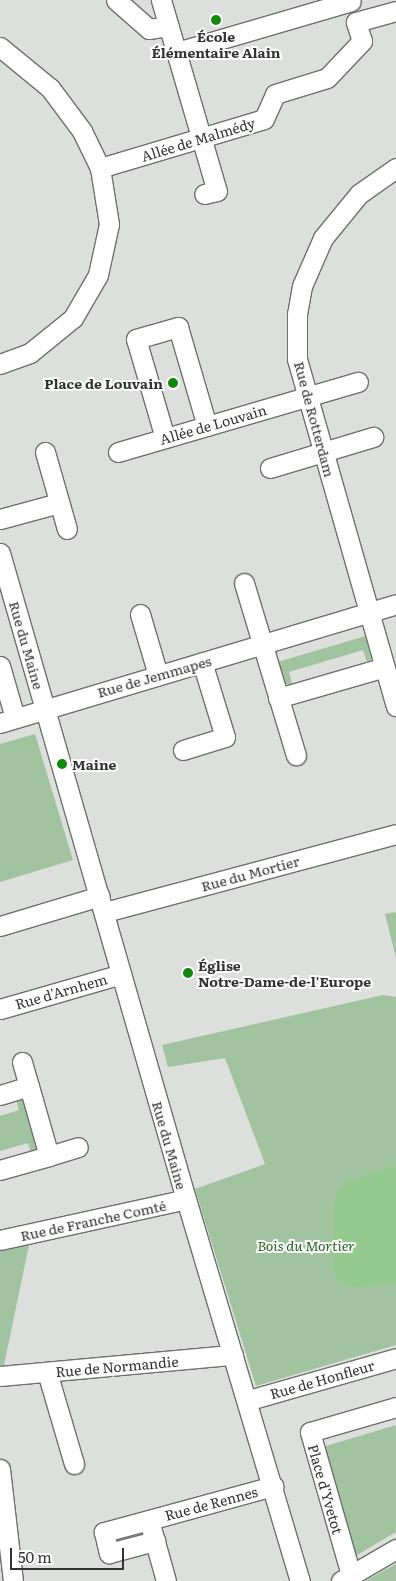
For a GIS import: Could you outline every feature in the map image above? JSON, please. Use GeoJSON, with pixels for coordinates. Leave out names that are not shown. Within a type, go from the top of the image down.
{"type":"FeatureCollection","features":[{"type":"Feature","properties":{"kind":"street"},"geometry":{"type":"LineString","coordinates":[[116,0],[149,29],[169,26]]}},
{"type":"Feature","properties":{"kind":"street"},"geometry":{"type":"LineString","coordinates":[[162,0],[217,191],[204,194]]}},
{"type":"Feature","properties":{"kind":"street"},"geometry":{"type":"LineString","coordinates":[[177,52],[351,1]]}},
{"type":"Feature","properties":{"kind":"street","name":"Allée de Malmédy"},"geometry":{"type":"LineString","coordinates":[[100,168],[264,119],[275,94],[327,78],[362,42],[351,1]]}},
{"type":"Feature","properties":{"kind":"street"},"geometry":{"type":"LineString","coordinates":[[356,22],[396,10]]}},
{"type":"Feature","properties":{"kind":"street"},"geometry":{"type":"LineString","coordinates":[[0,47],[50,88],[82,131],[100,168],[109,206],[109,224],[104,258],[90,292],[73,318],[48,342],[30,353],[0,364]]}},
{"type":"Feature","properties":{"kind":"street","name":"Rue de Rotterdam"},"geometry":{"type":"LineString","coordinates":[[396,168],[373,182],[339,216],[311,260],[297,314],[297,359],[396,706]]}},
{"type":"Feature","properties":{"kind":"street"},"geometry":{"type":"LineString","coordinates":[[165,438],[136,339],[170,329],[178,327],[207,426]]}},
{"type":"Feature","properties":{"kind":"street","name":"Allée de Louvain"},"geometry":{"type":"LineString","coordinates":[[118,452],[358,382]]}},
{"type":"Feature","properties":{"kind":"street"},"geometry":{"type":"LineString","coordinates":[[270,468],[374,437]]}},
{"type":"Feature","properties":{"kind":"street"},"geometry":{"type":"LineString","coordinates":[[45,452],[67,529]]}},
{"type":"Feature","properties":{"kind":"street"},"geometry":{"type":"LineString","coordinates":[[0,520],[60,503]]}},
{"type":"Feature","properties":{"kind":"street","name":"Rue du Maine"},"geometry":{"type":"LineString","coordinates":[[0,554],[46,708],[186,1199],[249,1400],[300,1581]]}},
{"type":"Feature","properties":{"kind":"street"},"geometry":{"type":"LineString","coordinates":[[244,583],[296,755]]}},
{"type":"Feature","properties":{"kind":"street","name":"Rue de Jemmapes"},"geometry":{"type":"LineString","coordinates":[[46,708],[396,604]]}},
{"type":"Feature","properties":{"kind":"street"},"geometry":{"type":"LineString","coordinates":[[140,614],[158,675]]}},
{"type":"Feature","properties":{"kind":"street"},"geometry":{"type":"LineString","coordinates":[[183,750],[225,737],[202,662]]}},
{"type":"Feature","properties":{"kind":"street","name":"Rue du Maine"},"geometry":{"type":"LineString","coordinates":[[0,666],[7,721],[46,708]]}},
{"type":"Feature","properties":{"kind":"street"},"geometry":{"type":"LineString","coordinates":[[278,698],[385,667]]}},
{"type":"Feature","properties":{"kind":"street","name":"Rue du Mortier"},"geometry":{"type":"LineString","coordinates":[[0,926],[102,904],[396,834]]}},
{"type":"Feature","properties":{"kind":"street","name":"Rue d'Arnhem"},"geometry":{"type":"LineString","coordinates":[[0,1009],[121,974]]}},
{"type":"Feature","properties":{"kind":"street"},"geometry":{"type":"LineString","coordinates":[[22,1062],[49,1156]]}},
{"type":"Feature","properties":{"kind":"street"},"geometry":{"type":"LineString","coordinates":[[0,1095],[29,1086]]}},
{"type":"Feature","properties":{"kind":"street"},"geometry":{"type":"LineString","coordinates":[[0,1170],[78,1147]]}},
{"type":"Feature","properties":{"kind":"street","name":"Rue de Franche Comté"},"geometry":{"type":"LineString","coordinates":[[0,1240],[186,1199]]}},
{"type":"Feature","properties":{"kind":"street","name":"Rue de Normandie"},"geometry":{"type":"LineString","coordinates":[[0,1376],[234,1355]]}},
{"type":"Feature","properties":{"kind":"street","name":"Rue de Honfleur"},"geometry":{"type":"LineString","coordinates":[[249,1400],[396,1358]]}},
{"type":"Feature","properties":{"kind":"street"},"geometry":{"type":"LineString","coordinates":[[47,1372],[74,1464]]}},
{"type":"Feature","properties":{"kind":"street","name":"Place d'Yvetot"},"geometry":{"type":"LineString","coordinates":[[346,1578],[310,1432],[396,1407]]}},
{"type":"Feature","properties":{"kind":"street"},"geometry":{"type":"LineString","coordinates":[[0,1468],[5,1562],[13,1581]]}},
{"type":"Feature","properties":{"kind":"street","name":"Rue de Rennes"},"geometry":{"type":"LineString","coordinates":[[155,1541],[109,1552],[104,1532],[273,1486]]}},
{"type":"Feature","properties":{"kind":"street","name":"Rue de Rennes"},"geometry":{"type":"LineString","coordinates":[[149,1520],[166,1581]]}},
{"type":"Feature","properties":{"kind":"street"},"geometry":{"type":"LineString","coordinates":[[346,1578],[396,1549]]}},
{"type":"Feature","properties":{"kind":"green space"},"geometry":{"type":"Polygon","coordinates":[[[369,635],[372,653],[371,660],[367,662],[363,650],[289,672],[292,684],[285,684],[278,676],[274,663],[369,635]]]}},
{"type":"Feature","properties":{"kind":"green space"},"geometry":{"type":"Polygon","coordinates":[[[35,734],[73,860],[0,882],[0,744],[35,734]]]}},
{"type":"Feature","properties":{"kind":"green space"},"geometry":{"type":"Polygon","coordinates":[[[396,912],[396,958],[385,914],[396,912]]]}},
{"type":"Feature","properties":{"kind":"green space","name":"Bois du Mortier"},"geometry":{"type":"Polygon","coordinates":[[[383,995],[396,997],[396,1345],[256,1386],[195,1189],[265,1164],[225,1058],[168,1067],[162,1045],[383,995]]]}},
{"type":"Feature","properties":{"kind":"green space"},"geometry":{"type":"Polygon","coordinates":[[[20,1097],[26,1102],[39,1146],[37,1152],[31,1154],[28,1143],[0,1151],[0,1116],[19,1110],[16,1099],[20,1097]]]}},
{"type":"Feature","properties":{"kind":"green space"},"geometry":{"type":"Polygon","coordinates":[[[29,1245],[4,1365],[0,1366],[0,1250],[29,1245]]]}},
{"type":"Feature","properties":{"kind":"green space"},"geometry":{"type":"Polygon","coordinates":[[[396,1425],[396,1532],[352,1558],[319,1448],[396,1425]]]}},
{"type":"Feature","properties":{"kind":"green space"},"geometry":{"type":"Polygon","coordinates":[[[396,1564],[396,1581],[365,1581],[396,1564]]]}},
{"type":"Feature","properties":{"kind":"shaded area"},"geometry":{"type":"Polygon","coordinates":[[[396,1166],[396,1282],[366,1287],[346,1285],[337,1279],[333,1266],[334,1204],[338,1190],[347,1182],[396,1166]]]}},
{"type":"Feature","properties":{"kind":"place","name":"École Élémentaire Alain"},"geometry":{"type":"Point","coordinates":[216,20]}},
{"type":"Feature","properties":{"kind":"place","name":"Place de Louvain"},"geometry":{"type":"Point","coordinates":[173,383]}},
{"type":"Feature","properties":{"kind":"place","name":"Maine"},"geometry":{"type":"Point","coordinates":[62,764]}},
{"type":"Feature","properties":{"kind":"place","name":"Église Notre-Dame-de-l'Europe"},"geometry":{"type":"Point","coordinates":[188,973]}}]}
